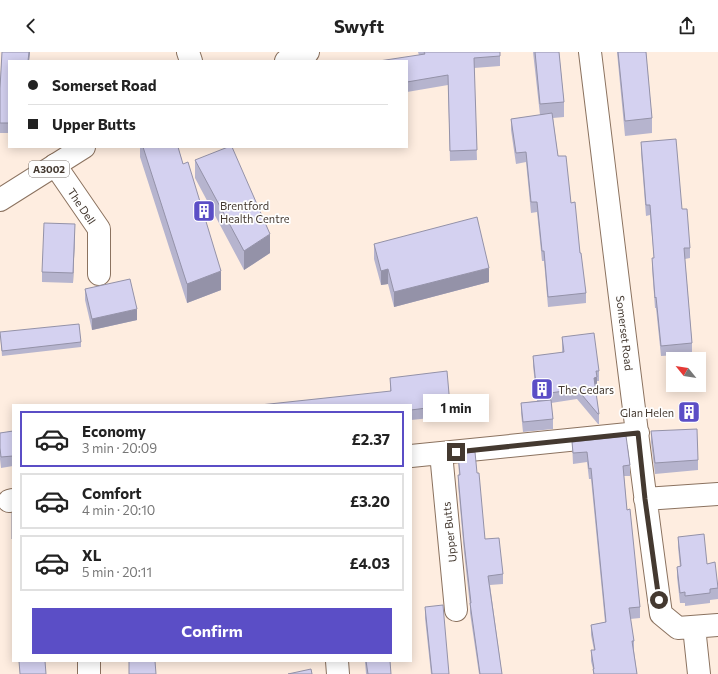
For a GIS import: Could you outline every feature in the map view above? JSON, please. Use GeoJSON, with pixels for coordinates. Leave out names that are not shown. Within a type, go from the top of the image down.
{"type":"FeatureCollection","features":[{"type":"Feature","properties":{"kind":"street"},"geometry":{"type":"LineString","coordinates":[[288,60],[308,52]]}},
{"type":"Feature","properties":{"kind":"street","name":"Somerset Road"},"geometry":{"type":"LineString","coordinates":[[590,52],[660,614],[678,628],[694,627]]}},
{"type":"Feature","properties":{"kind":"street","name":"A3002"},"geometry":{"type":"LineString","coordinates":[[7,195],[82,148]]}},
{"type":"Feature","properties":{"kind":"street","name":"The Dell"},"geometry":{"type":"LineString","coordinates":[[55,165],[98,230],[99,274]]}},
{"type":"Feature","properties":{"kind":"street"},"geometry":{"type":"LineString","coordinates":[[412,456],[638,433]]}},
{"type":"Feature","properties":{"kind":"street","name":"Upper Butts"},"geometry":{"type":"LineString","coordinates":[[441,453],[456,610]]}},
{"type":"Feature","properties":{"kind":"street"},"geometry":{"type":"LineString","coordinates":[[645,499],[718,494]]}},
{"type":"Feature","properties":{"kind":"street"},"geometry":{"type":"LineString","coordinates":[[698,674],[694,627],[718,625]]}},
{"type":"Feature","properties":{"kind":"street"},"geometry":{"type":"LineString","coordinates":[[89,662],[89,674]]}},
{"type":"Feature","properties":{"kind":"street"},"geometry":{"type":"LineString","coordinates":[[337,662],[338,674]]}},
{"type":"Feature","properties":{"kind":"building"},"geometry":{"type":"Polygon","coordinates":[[[2,52],[29,52],[28,60],[8,60],[8,123],[0,123],[2,52]]]}},
{"type":"Feature","properties":{"kind":"building"},"geometry":{"type":"Polygon","coordinates":[[[424,52],[500,52],[500,56],[474,58],[477,150],[450,151],[448,75],[408,82],[408,60],[386,60],[425,54],[424,52]]]}},
{"type":"Feature","properties":{"kind":"building"},"geometry":{"type":"Polygon","coordinates":[[[535,52],[559,52],[564,102],[540,104],[535,52]]]}},
{"type":"Feature","properties":{"kind":"building"},"geometry":{"type":"Polygon","coordinates":[[[618,52],[646,52],[652,118],[625,121],[618,52]]]}},
{"type":"Feature","properties":{"kind":"building"},"geometry":{"type":"Polygon","coordinates":[[[552,113],[558,156],[566,156],[571,203],[575,202],[586,293],[548,297],[544,251],[542,251],[537,202],[531,202],[526,152],[516,153],[511,119],[552,113]]]}},
{"type":"Feature","properties":{"kind":"building"},"geometry":{"type":"Polygon","coordinates":[[[676,139],[682,209],[687,209],[690,248],[684,248],[692,343],[661,346],[656,297],[655,298],[650,205],[646,205],[641,142],[676,139]]]}},
{"type":"Feature","properties":{"kind":"building"},"geometry":{"type":"Polygon","coordinates":[[[143,148],[178,148],[183,164],[188,162],[221,271],[187,284],[143,148]]]}},
{"type":"Feature","properties":{"kind":"building"},"geometry":{"type":"Polygon","coordinates":[[[225,148],[232,148],[270,234],[244,251],[195,160],[225,148]]]}},
{"type":"Feature","properties":{"kind":"building"},"geometry":{"type":"Polygon","coordinates":[[[477,217],[489,268],[394,292],[388,269],[381,271],[374,244],[477,217]]]}},
{"type":"Feature","properties":{"kind":"building"},"geometry":{"type":"Polygon","coordinates":[[[44,223],[75,224],[73,273],[42,272],[44,223]]]}},
{"type":"Feature","properties":{"kind":"building"},"geometry":{"type":"Polygon","coordinates":[[[130,279],[137,309],[92,319],[85,289],[130,279]]]}},
{"type":"Feature","properties":{"kind":"building"},"geometry":{"type":"Polygon","coordinates":[[[79,324],[81,342],[2,351],[0,332],[79,324]]]}},
{"type":"Feature","properties":{"kind":"building"},"geometry":{"type":"Polygon","coordinates":[[[594,333],[599,371],[596,371],[597,377],[594,378],[599,414],[577,389],[537,395],[533,356],[564,352],[562,337],[594,333]]]}},
{"type":"Feature","properties":{"kind":"building"},"geometry":{"type":"Polygon","coordinates":[[[447,371],[450,405],[412,410],[412,404],[269,404],[391,391],[390,378],[447,371]]]}},
{"type":"Feature","properties":{"kind":"building"},"geometry":{"type":"Polygon","coordinates":[[[551,400],[553,419],[523,422],[521,403],[551,400]]]}},
{"type":"Feature","properties":{"kind":"building"},"geometry":{"type":"Polygon","coordinates":[[[697,429],[698,460],[655,463],[651,431],[697,429]]]}},
{"type":"Feature","properties":{"kind":"building"},"geometry":{"type":"Polygon","coordinates":[[[12,431],[12,456],[1,457],[0,433],[12,431]]]}},
{"type":"Feature","properties":{"kind":"building"},"geometry":{"type":"Polygon","coordinates":[[[626,436],[630,465],[623,466],[627,510],[630,509],[640,607],[629,608],[637,674],[594,674],[591,650],[595,650],[591,625],[606,622],[591,468],[589,469],[587,452],[573,453],[572,442],[626,436]]]}},
{"type":"Feature","properties":{"kind":"building"},"geometry":{"type":"Polygon","coordinates":[[[475,452],[477,473],[479,473],[485,539],[499,538],[503,574],[488,576],[502,674],[480,674],[470,603],[458,475],[460,475],[458,454],[475,452]]]}},
{"type":"Feature","properties":{"kind":"building"},"geometry":{"type":"Polygon","coordinates":[[[704,534],[707,564],[715,562],[718,588],[710,589],[710,593],[685,596],[685,592],[680,593],[677,567],[681,566],[678,537],[704,534]]]}},
{"type":"Feature","properties":{"kind":"building"},"geometry":{"type":"Polygon","coordinates":[[[443,605],[449,674],[432,674],[425,607],[443,605]]]}},
{"type":"Feature","properties":{"kind":"building"},"geometry":{"type":"Polygon","coordinates":[[[19,662],[45,662],[46,674],[20,674],[19,662]]]}},
{"type":"Feature","properties":{"kind":"building"},"geometry":{"type":"Polygon","coordinates":[[[129,662],[155,662],[156,674],[129,674],[129,662]]]}},
{"type":"Feature","properties":{"kind":"building"},"geometry":{"type":"Polygon","coordinates":[[[366,662],[390,662],[391,674],[368,674],[366,662]]]}},
{"type":"Feature","properties":{"kind":"building"},"geometry":{"type":"Polygon","coordinates":[[[311,669],[312,674],[288,674],[311,669]]]}},
{"type":"Feature","properties":{"kind":"place","name":"Brentford Health Centre"},"geometry":{"type":"Point","coordinates":[204,211]}},
{"type":"Feature","properties":{"kind":"place","name":"The Cedars"},"geometry":{"type":"Point","coordinates":[542,389]}},
{"type":"Feature","properties":{"kind":"place","name":"Glan Helen"},"geometry":{"type":"Point","coordinates":[689,412]}},
{"type":"Feature","properties":{"kind":"route"},"geometry":{"type":"LineString","coordinates":[[456,452],[638,433],[645,499],[659,600]]}}]}
